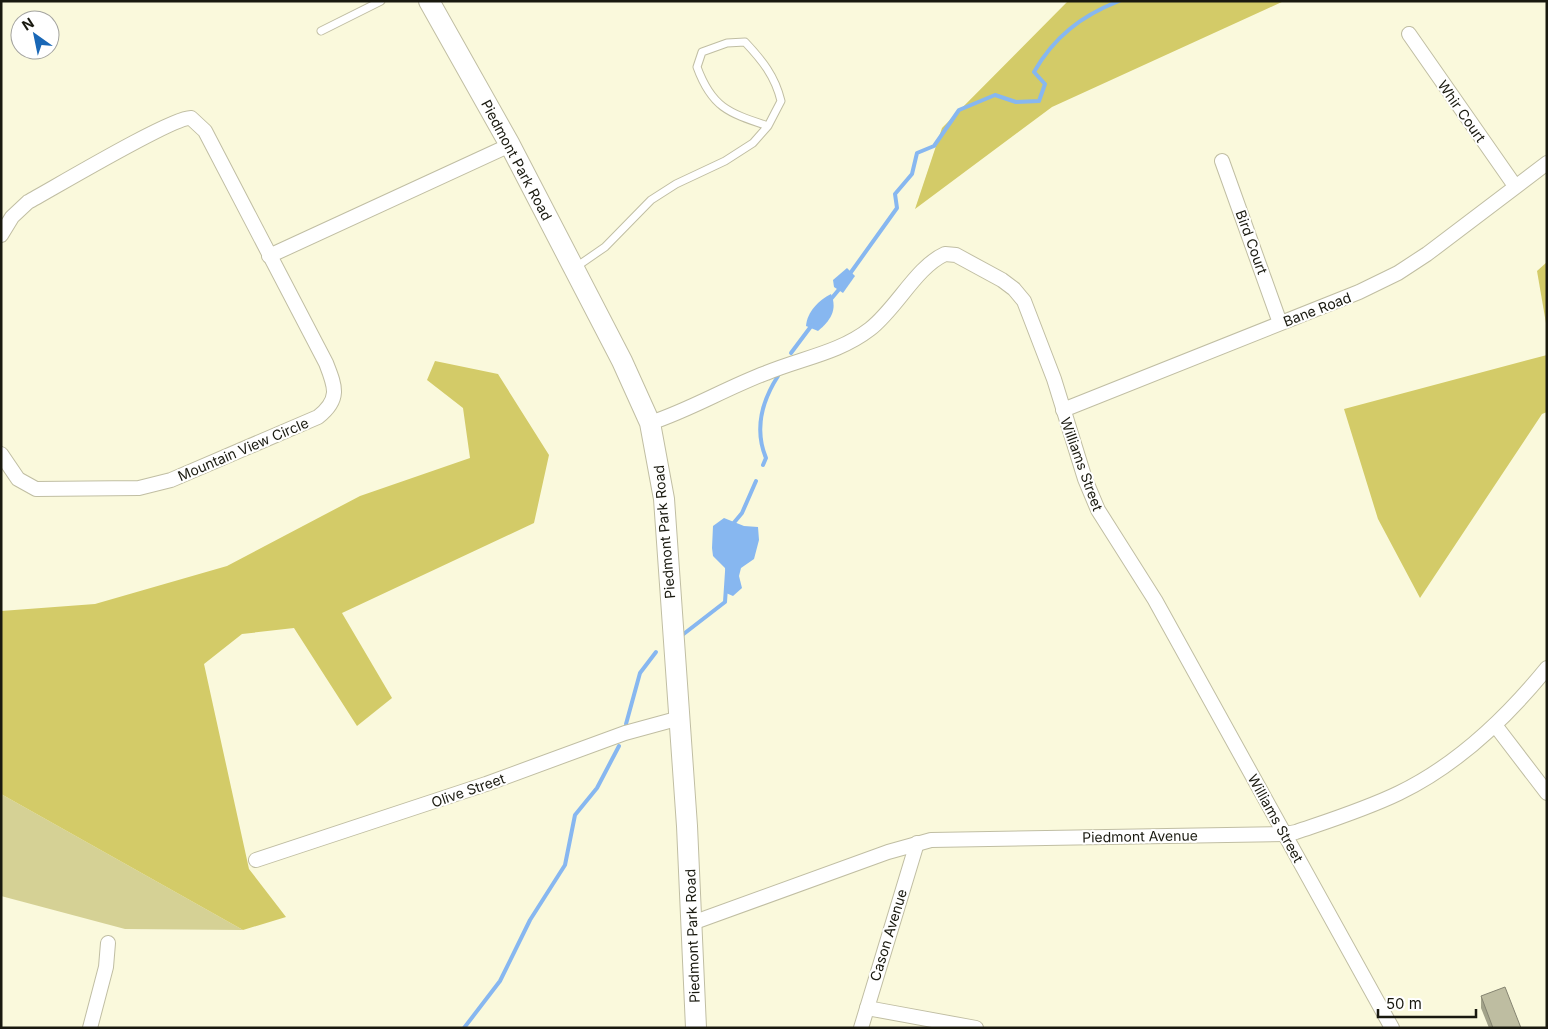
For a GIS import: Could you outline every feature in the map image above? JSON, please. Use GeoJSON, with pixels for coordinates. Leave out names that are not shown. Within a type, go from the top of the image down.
{"type":"FeatureCollection","features":[{"type":"Feature","properties":{"kind":"street","name":"Piedmont Park Road"},"geometry":{"type":"LineString","coordinates":[[428,1],[510,145],[622,361],[650,423],[664,499],[680,718],[696,1028]]}},
{"type":"Feature","properties":{"kind":"street","name":"Whir Court"},"geometry":{"type":"LineString","coordinates":[[1409,34],[1515,186]]}},
{"type":"Feature","properties":{"kind":"street","name":"Mountain View Circle"},"geometry":{"type":"LineString","coordinates":[[1,235],[12,217],[28,202],[156,132],[186,118],[197,121],[205,131],[326,362],[335,390],[331,402],[318,417],[171,480],[139,488],[36,489],[18,479],[1,454]]}},
{"type":"Feature","properties":{"kind":"street"},"geometry":{"type":"LineString","coordinates":[[269,256],[510,145]]}},
{"type":"Feature","properties":{"kind":"street","name":"Bird Court"},"geometry":{"type":"LineString","coordinates":[[1222,161],[1280,323]]}},
{"type":"Feature","properties":{"kind":"street","name":"Bane Road"},"geometry":{"type":"LineString","coordinates":[[1063,410],[1359,292],[1398,273],[1427,254],[1547,163]]}},
{"type":"Feature","properties":{"kind":"street","name":"Williams Street"},"geometry":{"type":"LineString","coordinates":[[650,423],[670,417],[764,373],[846,345],[882,319],[936,258],[951,253],[1002,280],[1014,289],[1024,301],[1054,379],[1085,479],[1098,510],[1156,600],[1392,1028]]}},
{"type":"Feature","properties":{"kind":"street","name":"Piedmont Avenue"},"geometry":{"type":"LineString","coordinates":[[692,923],[916,843],[960,838],[1284,834],[1334,819],[1400,792],[1442,767],[1495,726],[1547,668]]}},
{"type":"Feature","properties":{"kind":"street","name":"Olive Street"},"geometry":{"type":"LineString","coordinates":[[256,860],[486,784],[625,733],[680,718]]}},
{"type":"Feature","properties":{"kind":"street"},"geometry":{"type":"LineString","coordinates":[[1495,726],[1547,793]]}},
{"type":"Feature","properties":{"kind":"street","name":"Cason Avenue"},"geometry":{"type":"LineString","coordinates":[[861,1028],[916,843]]}},
{"type":"Feature","properties":{"kind":"street"},"geometry":{"type":"LineString","coordinates":[[90,1028],[106,967],[108,943]]}},
{"type":"Feature","properties":{"kind":"street"},"geometry":{"type":"LineString","coordinates":[[867,1008],[976,1028]]}},
{"type":"Feature","properties":{"kind":"lane"},"geometry":{"type":"LineString","coordinates":[[321,31],[381,1]]}},
{"type":"Feature","properties":{"kind":"lane"},"geometry":{"type":"LineString","coordinates":[[574,269],[605,247],[652,200],[676,184],[725,161],[753,143],[768,126],[781,101],[778,85],[765,64],[745,42],[727,44],[702,52],[697,67],[703,83],[718,104],[736,115],[768,126]]}},
{"type":"Feature","properties":{"kind":"shaded area"},"geometry":{"type":"Polygon","coordinates":[[[1068,1],[1284,1],[1052,107],[915,209],[942,128],[1068,1]]]}},
{"type":"Feature","properties":{"kind":"shaded area"},"geometry":{"type":"Polygon","coordinates":[[[1547,262],[1547,329],[1537,271],[1547,262]]]}},
{"type":"Feature","properties":{"kind":"shaded area"},"geometry":{"type":"Polygon","coordinates":[[[1547,355],[1547,412],[1542,414],[1420,598],[1378,519],[1344,409],[1547,355]]]}},
{"type":"Feature","properties":{"kind":"shaded area"},"geometry":{"type":"Polygon","coordinates":[[[435,361],[498,374],[549,455],[534,523],[342,613],[392,698],[357,726],[294,628],[242,634],[204,664],[249,869],[286,917],[243,930],[1,794],[1,611],[95,604],[227,566],[360,496],[470,458],[463,408],[427,380],[435,361]]]}},
{"type":"Feature","properties":{"kind":"shaded area"},"geometry":{"type":"Polygon","coordinates":[[[1,794],[243,930],[125,929],[1,896],[1,794]]]}},
{"type":"Feature","properties":{"kind":"water"},"geometry":{"type":"Polygon","coordinates":[[[847,268],[855,276],[843,293],[834,287],[833,280],[847,268]]]}},
{"type":"Feature","properties":{"kind":"water"},"geometry":{"type":"Polygon","coordinates":[[[831,294],[834,305],[832,315],[826,323],[818,331],[806,326],[814,307],[831,294]]]}},
{"type":"Feature","properties":{"kind":"water"},"geometry":{"type":"Polygon","coordinates":[[[724,518],[744,526],[758,527],[759,540],[754,559],[741,568],[739,576],[742,588],[733,596],[726,593],[725,568],[713,556],[712,548],[713,526],[724,518]]]}},
{"type":"Feature","properties":{"kind":"building"},"geometry":{"type":"Polygon","coordinates":[[[1505,987],[1521,1028],[1493,1028],[1481,996],[1505,987]]]}},
{"type":"Feature","properties":{"kind":"waterway"},"geometry":{"type":"LineString","coordinates":[[849,275],[897,208],[895,194],[912,174],[917,153],[934,146],[959,110],[995,95],[1016,102],[1039,101],[1045,84],[1034,72],[1050,48],[1081,21],[1119,1]]}},
{"type":"Feature","properties":{"kind":"waterway"},"geometry":{"type":"LineString","coordinates":[[831,299],[841,287]]}},
{"type":"Feature","properties":{"kind":"waterway"},"geometry":{"type":"LineString","coordinates":[[791,353],[812,325]]}},
{"type":"Feature","properties":{"kind":"waterway"},"geometry":{"type":"LineString","coordinates":[[763,465],[766,458],[762,447],[760,426],[764,405],[778,376]]}},
{"type":"Feature","properties":{"kind":"waterway"},"geometry":{"type":"LineString","coordinates":[[732,525],[742,513],[756,481]]}},
{"type":"Feature","properties":{"kind":"waterway"},"geometry":{"type":"LineString","coordinates":[[681,636],[725,602],[727,572]]}},
{"type":"Feature","properties":{"kind":"waterway"},"geometry":{"type":"LineString","coordinates":[[626,724],[640,673],[656,652]]}},
{"type":"Feature","properties":{"kind":"waterway"},"geometry":{"type":"LineString","coordinates":[[464,1028],[500,981],[530,920],[565,865],[575,815],[597,788],[619,746]]}}]}
